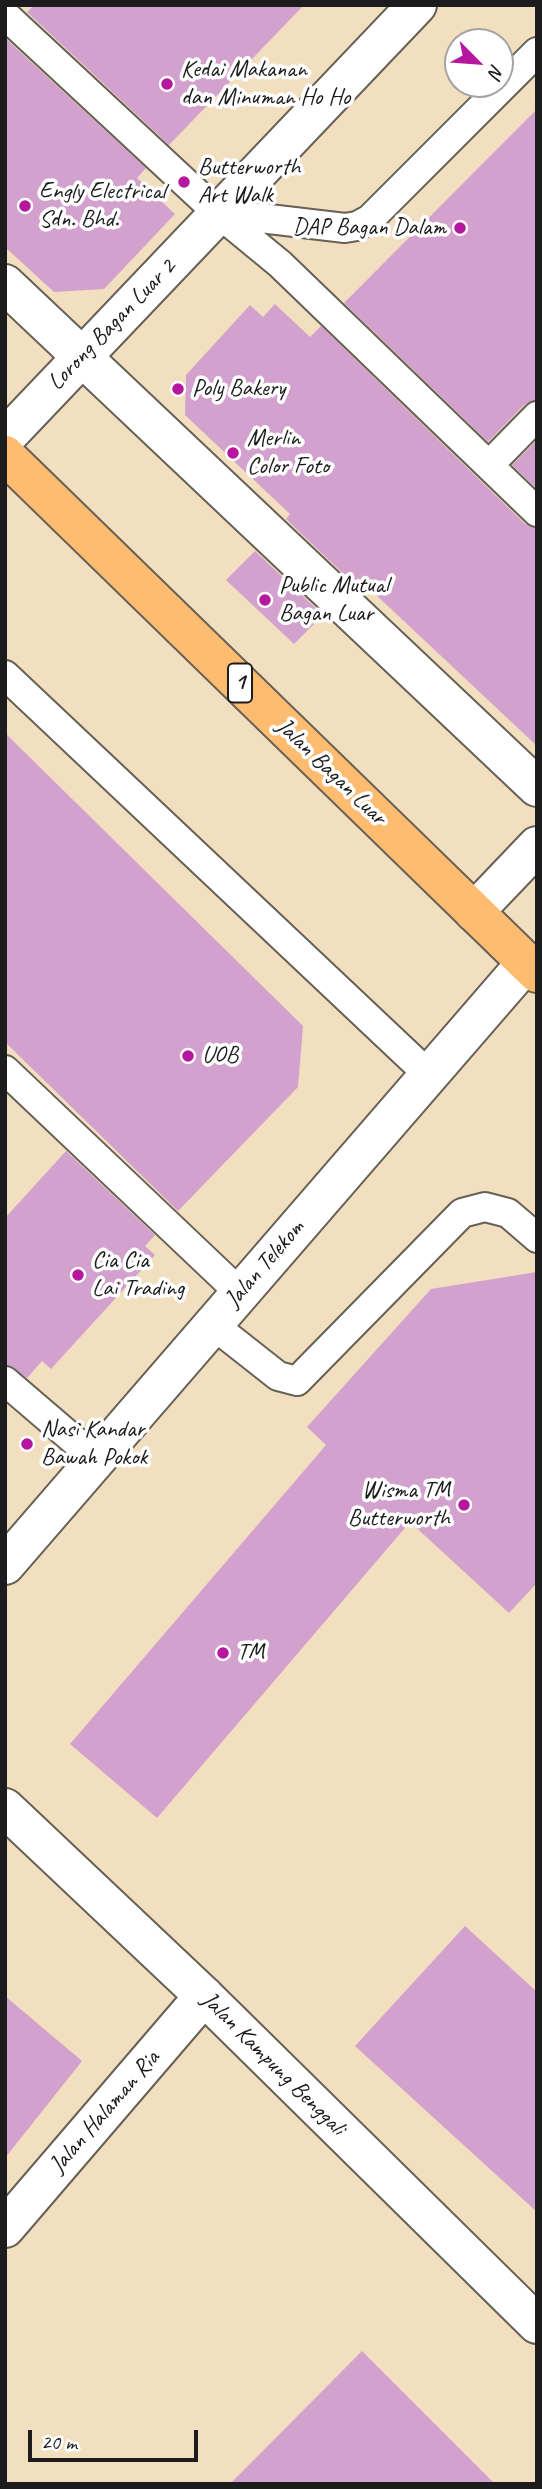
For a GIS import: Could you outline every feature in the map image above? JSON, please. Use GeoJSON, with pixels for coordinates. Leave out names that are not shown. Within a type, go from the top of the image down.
{"type":"FeatureCollection","features":[{"type":"Feature","properties":{"kind":"main road","name":"Jalan Bagan Luar"},"geometry":{"type":"LineString","coordinates":[[5,454],[532,968]]}},
{"type":"Feature","properties":{"kind":"street","name":"Lorong Bagan Luar 2"},"geometry":{"type":"LineString","coordinates":[[5,438],[417,5]]}},
{"type":"Feature","properties":{"kind":"street"},"geometry":{"type":"LineString","coordinates":[[5,284],[537,786]]}},
{"type":"Feature","properties":{"kind":"street"},"geometry":{"type":"LineString","coordinates":[[474,912],[537,846]]}},
{"type":"Feature","properties":{"kind":"street","name":"Jalan Telekom"},"geometry":{"type":"LineString","coordinates":[[5,1565],[429,1075],[532,968]]}},
{"type":"Feature","properties":{"kind":"street","name":"Jalan Kampung Benggali"},"geometry":{"type":"LineString","coordinates":[[5,1808],[204,1996],[537,2324]]}},
{"type":"Feature","properties":{"kind":"street","name":"Jalan Halaman Ria"},"geometry":{"type":"LineString","coordinates":[[5,2228],[204,1996]]}},
{"type":"Feature","properties":{"kind":"lane"},"geometry":{"type":"LineString","coordinates":[[5,15],[218,213],[280,264],[537,512]]}},
{"type":"Feature","properties":{"kind":"lane"},"geometry":{"type":"LineString","coordinates":[[218,213],[345,228],[357,226],[370,219],[537,52]]}},
{"type":"Feature","properties":{"kind":"lane"},"geometry":{"type":"LineString","coordinates":[[488,465],[537,415]]}},
{"type":"Feature","properties":{"kind":"lane"},"geometry":{"type":"LineString","coordinates":[[5,675],[429,1075]]}},
{"type":"Feature","properties":{"kind":"lane"},"geometry":{"type":"LineString","coordinates":[[5,1070],[240,1293]]}},
{"type":"Feature","properties":{"kind":"lane"},"geometry":{"type":"LineString","coordinates":[[212,1324],[278,1376],[297,1381],[462,1213],[485,1207],[508,1213],[537,1238]]}},
{"type":"Feature","properties":{"kind":"lane"},"geometry":{"type":"LineString","coordinates":[[5,1381],[96,1459]]}},
{"type":"Feature","properties":{"kind":"building"},"geometry":{"type":"Polygon","coordinates":[[[34,5],[304,5],[169,145],[27,12],[34,5]]]}},
{"type":"Feature","properties":{"kind":"building"},"geometry":{"type":"Polygon","coordinates":[[[5,38],[146,168],[137,178],[175,214],[104,289],[54,292],[5,247],[5,38]]]}},
{"type":"Feature","properties":{"kind":"building"},"geometry":{"type":"Polygon","coordinates":[[[537,109],[537,400],[525,404],[488,442],[344,303],[537,109]]]}},
{"type":"Feature","properties":{"kind":"building"},"geometry":{"type":"Polygon","coordinates":[[[275,304],[310,337],[321,326],[525,524],[537,528],[537,746],[358,578],[353,583],[286,519],[290,514],[185,415],[186,375],[250,305],[263,317],[275,304]]]}},
{"type":"Feature","properties":{"kind":"building"},"geometry":{"type":"Polygon","coordinates":[[[537,440],[537,489],[512,465],[537,440]]]}},
{"type":"Feature","properties":{"kind":"building"},"geometry":{"type":"Polygon","coordinates":[[[255,551],[323,615],[294,644],[226,580],[255,551]]]}},
{"type":"Feature","properties":{"kind":"building"},"geometry":{"type":"Polygon","coordinates":[[[5,733],[303,1026],[298,1087],[178,1211],[5,1042],[5,733]]]}},
{"type":"Feature","properties":{"kind":"building"},"geometry":{"type":"Polygon","coordinates":[[[66,1151],[155,1235],[145,1246],[155,1255],[51,1369],[42,1361],[27,1378],[5,1365],[5,1218],[66,1151]]]}},
{"type":"Feature","properties":{"kind":"building"},"geometry":{"type":"Polygon","coordinates":[[[537,1272],[537,1583],[509,1613],[410,1522],[157,1818],[70,1744],[326,1445],[307,1427],[431,1289],[537,1272]]]}},
{"type":"Feature","properties":{"kind":"building"},"geometry":{"type":"Polygon","coordinates":[[[465,1926],[537,1992],[537,2212],[355,2046],[465,1926]]]}},
{"type":"Feature","properties":{"kind":"building"},"geometry":{"type":"Polygon","coordinates":[[[5,1996],[82,2061],[5,2158],[5,1996]]]}},
{"type":"Feature","properties":{"kind":"building"},"geometry":{"type":"Polygon","coordinates":[[[362,2351],[495,2484],[230,2484],[362,2351]]]}},
{"type":"Feature","properties":{"kind":"place","name":"Kedai Makanan dan Minuman Ho Ho"},"geometry":{"type":"Point","coordinates":[167,84]}},
{"type":"Feature","properties":{"kind":"place","name":"Butterworth Art Walk"},"geometry":{"type":"Point","coordinates":[184,182]}},
{"type":"Feature","properties":{"kind":"place","name":"Engly Electrical Sdn. Bhd."},"geometry":{"type":"Point","coordinates":[25,206]}},
{"type":"Feature","properties":{"kind":"place","name":"DAP Bagan Dalam"},"geometry":{"type":"Point","coordinates":[460,228]}},
{"type":"Feature","properties":{"kind":"place","name":"Poly Bakery"},"geometry":{"type":"Point","coordinates":[178,389]}},
{"type":"Feature","properties":{"kind":"place","name":"Merlin Color Foto"},"geometry":{"type":"Point","coordinates":[233,453]}},
{"type":"Feature","properties":{"kind":"place","name":"Public Mutual Bagan Luar"},"geometry":{"type":"Point","coordinates":[265,600]}},
{"type":"Feature","properties":{"kind":"place","name":"UOB"},"geometry":{"type":"Point","coordinates":[188,1056]}},
{"type":"Feature","properties":{"kind":"place","name":"Cia Cia Lai Trading"},"geometry":{"type":"Point","coordinates":[78,1275]}},
{"type":"Feature","properties":{"kind":"place","name":"Nasi Kandar Bawah Pokok"},"geometry":{"type":"Point","coordinates":[27,1444]}},
{"type":"Feature","properties":{"kind":"place","name":"Wisma TM Butterworth"},"geometry":{"type":"Point","coordinates":[464,1505]}},
{"type":"Feature","properties":{"kind":"place","name":"TM"},"geometry":{"type":"Point","coordinates":[223,1653]}}]}
